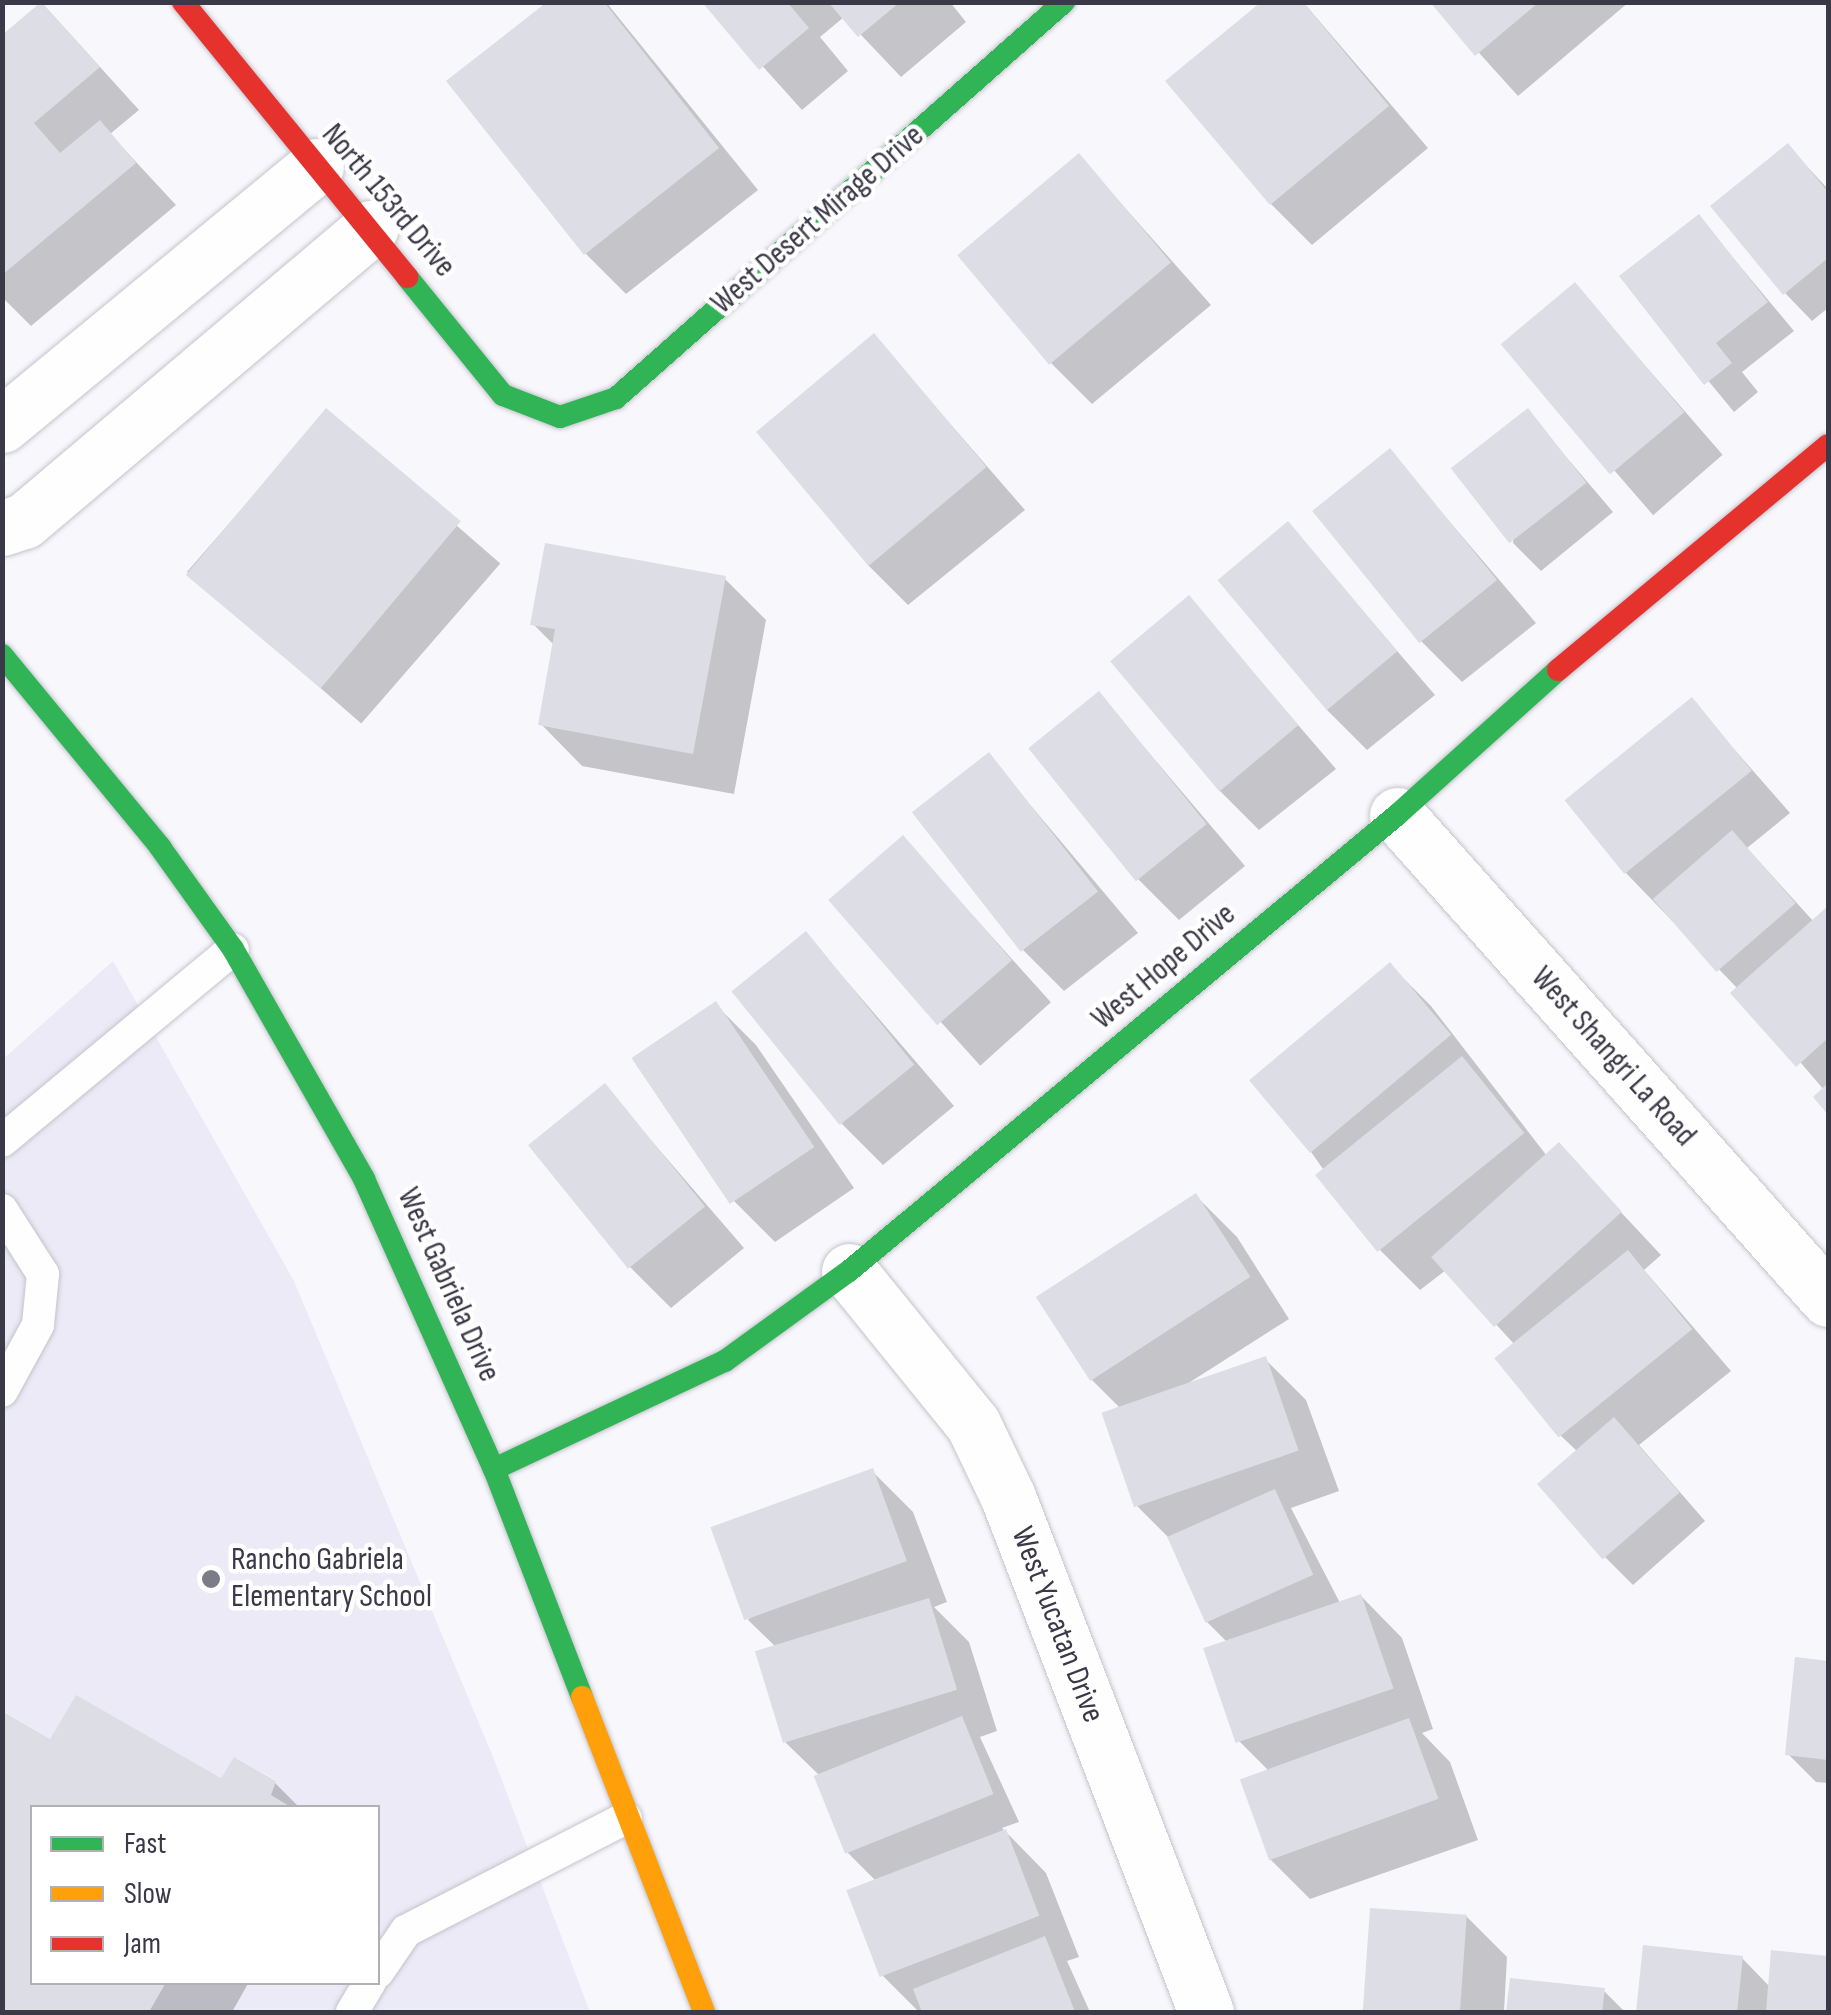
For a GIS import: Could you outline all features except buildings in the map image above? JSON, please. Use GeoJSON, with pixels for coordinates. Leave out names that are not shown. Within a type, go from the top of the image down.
{"type":"FeatureCollection","features":[{"type":"Feature","properties":{"kind":"street","name":"North 153rd Drive"},"geometry":{"type":"LineString","coordinates":[[183,2],[371,228],[503,396],[560,417]]}},
{"type":"Feature","properties":{"kind":"street","name":"West Desert Mirage Drive"},"geometry":{"type":"LineString","coordinates":[[560,417],[616,398],[1064,2]]}},
{"type":"Feature","properties":{"kind":"street"},"geometry":{"type":"LineString","coordinates":[[2,425],[316,166]]}},
{"type":"Feature","properties":{"kind":"street"},"geometry":{"type":"LineString","coordinates":[[2,528],[24,520],[371,228]]}},
{"type":"Feature","properties":{"kind":"street"},"geometry":{"type":"LineString","coordinates":[[98,346],[154,412]]}},
{"type":"Feature","properties":{"kind":"street","name":"West Hope Drive"},"geometry":{"type":"LineString","coordinates":[[494,1469],[632,1410],[725,1361],[849,1271],[1398,814],[1616,618],[1828,445]]}},
{"type":"Feature","properties":{"kind":"street","name":"West Gabriela Drive"},"geometry":{"type":"LineString","coordinates":[[2,655],[160,847],[233,949],[364,1179],[494,1469],[704,2012]]}},
{"type":"Feature","properties":{"kind":"street","name":"West Shangri La Road"},"geometry":{"type":"LineString","coordinates":[[1398,814],[1828,1299]]}},
{"type":"Feature","properties":{"kind":"street","name":"West Yucatan Drive"},"geometry":{"type":"LineString","coordinates":[[849,1271],[926,1360],[980,1439],[1206,2012]]}},
{"type":"Feature","properties":{"kind":"lane"},"geometry":{"type":"LineString","coordinates":[[2,1141],[233,949]]}},
{"type":"Feature","properties":{"kind":"lane"},"geometry":{"type":"LineString","coordinates":[[2,1210],[43,1274],[38,1325],[2,1390]]}},
{"type":"Feature","properties":{"kind":"lane"},"geometry":{"type":"LineString","coordinates":[[380,1969],[406,1932],[626,1818]]}},
{"type":"Feature","properties":{"kind":"lane"},"geometry":{"type":"LineString","coordinates":[[352,2012],[368,1985]]}},
{"type":"Feature","properties":{"kind":"shaded area","name":"Rancho Gabriela Elementary School"},"geometry":{"type":"Polygon","coordinates":[[[113,961],[294,1281],[493,1757],[590,2012],[149,2012],[165,1985],[380,1985],[380,1805],[288,1805],[271,1795],[276,1780],[234,1757],[221,1778],[76,1696],[50,1739],[3,1711],[2,1060],[113,961]]]}},
{"type":"Feature","properties":{"kind":"traffic: fast"},"geometry":{"type":"LineString","coordinates":[[407,277],[503,395],[560,417],[616,398],[1064,2]]}},
{"type":"Feature","properties":{"kind":"traffic: fast"},"geometry":{"type":"LineString","coordinates":[[2,655],[160,847],[233,949],[364,1179],[494,1469],[582,1697]]}},
{"type":"Feature","properties":{"kind":"traffic: fast"},"geometry":{"type":"LineString","coordinates":[[494,1469],[725,1361],[849,1271],[1397,815],[1558,670]]}},
{"type":"Feature","properties":{"kind":"traffic: slow"},"geometry":{"type":"LineString","coordinates":[[582,1697],[704,2012]]}},
{"type":"Feature","properties":{"kind":"traffic: jam"},"geometry":{"type":"LineString","coordinates":[[183,2],[407,277]]}},
{"type":"Feature","properties":{"kind":"traffic: jam"},"geometry":{"type":"LineString","coordinates":[[1558,670],[1828,445]]}},
{"type":"Feature","properties":{"kind":"place","name":"Rancho Gabriela Elementary School"},"geometry":{"type":"Point","coordinates":[211,1579]}}]}
